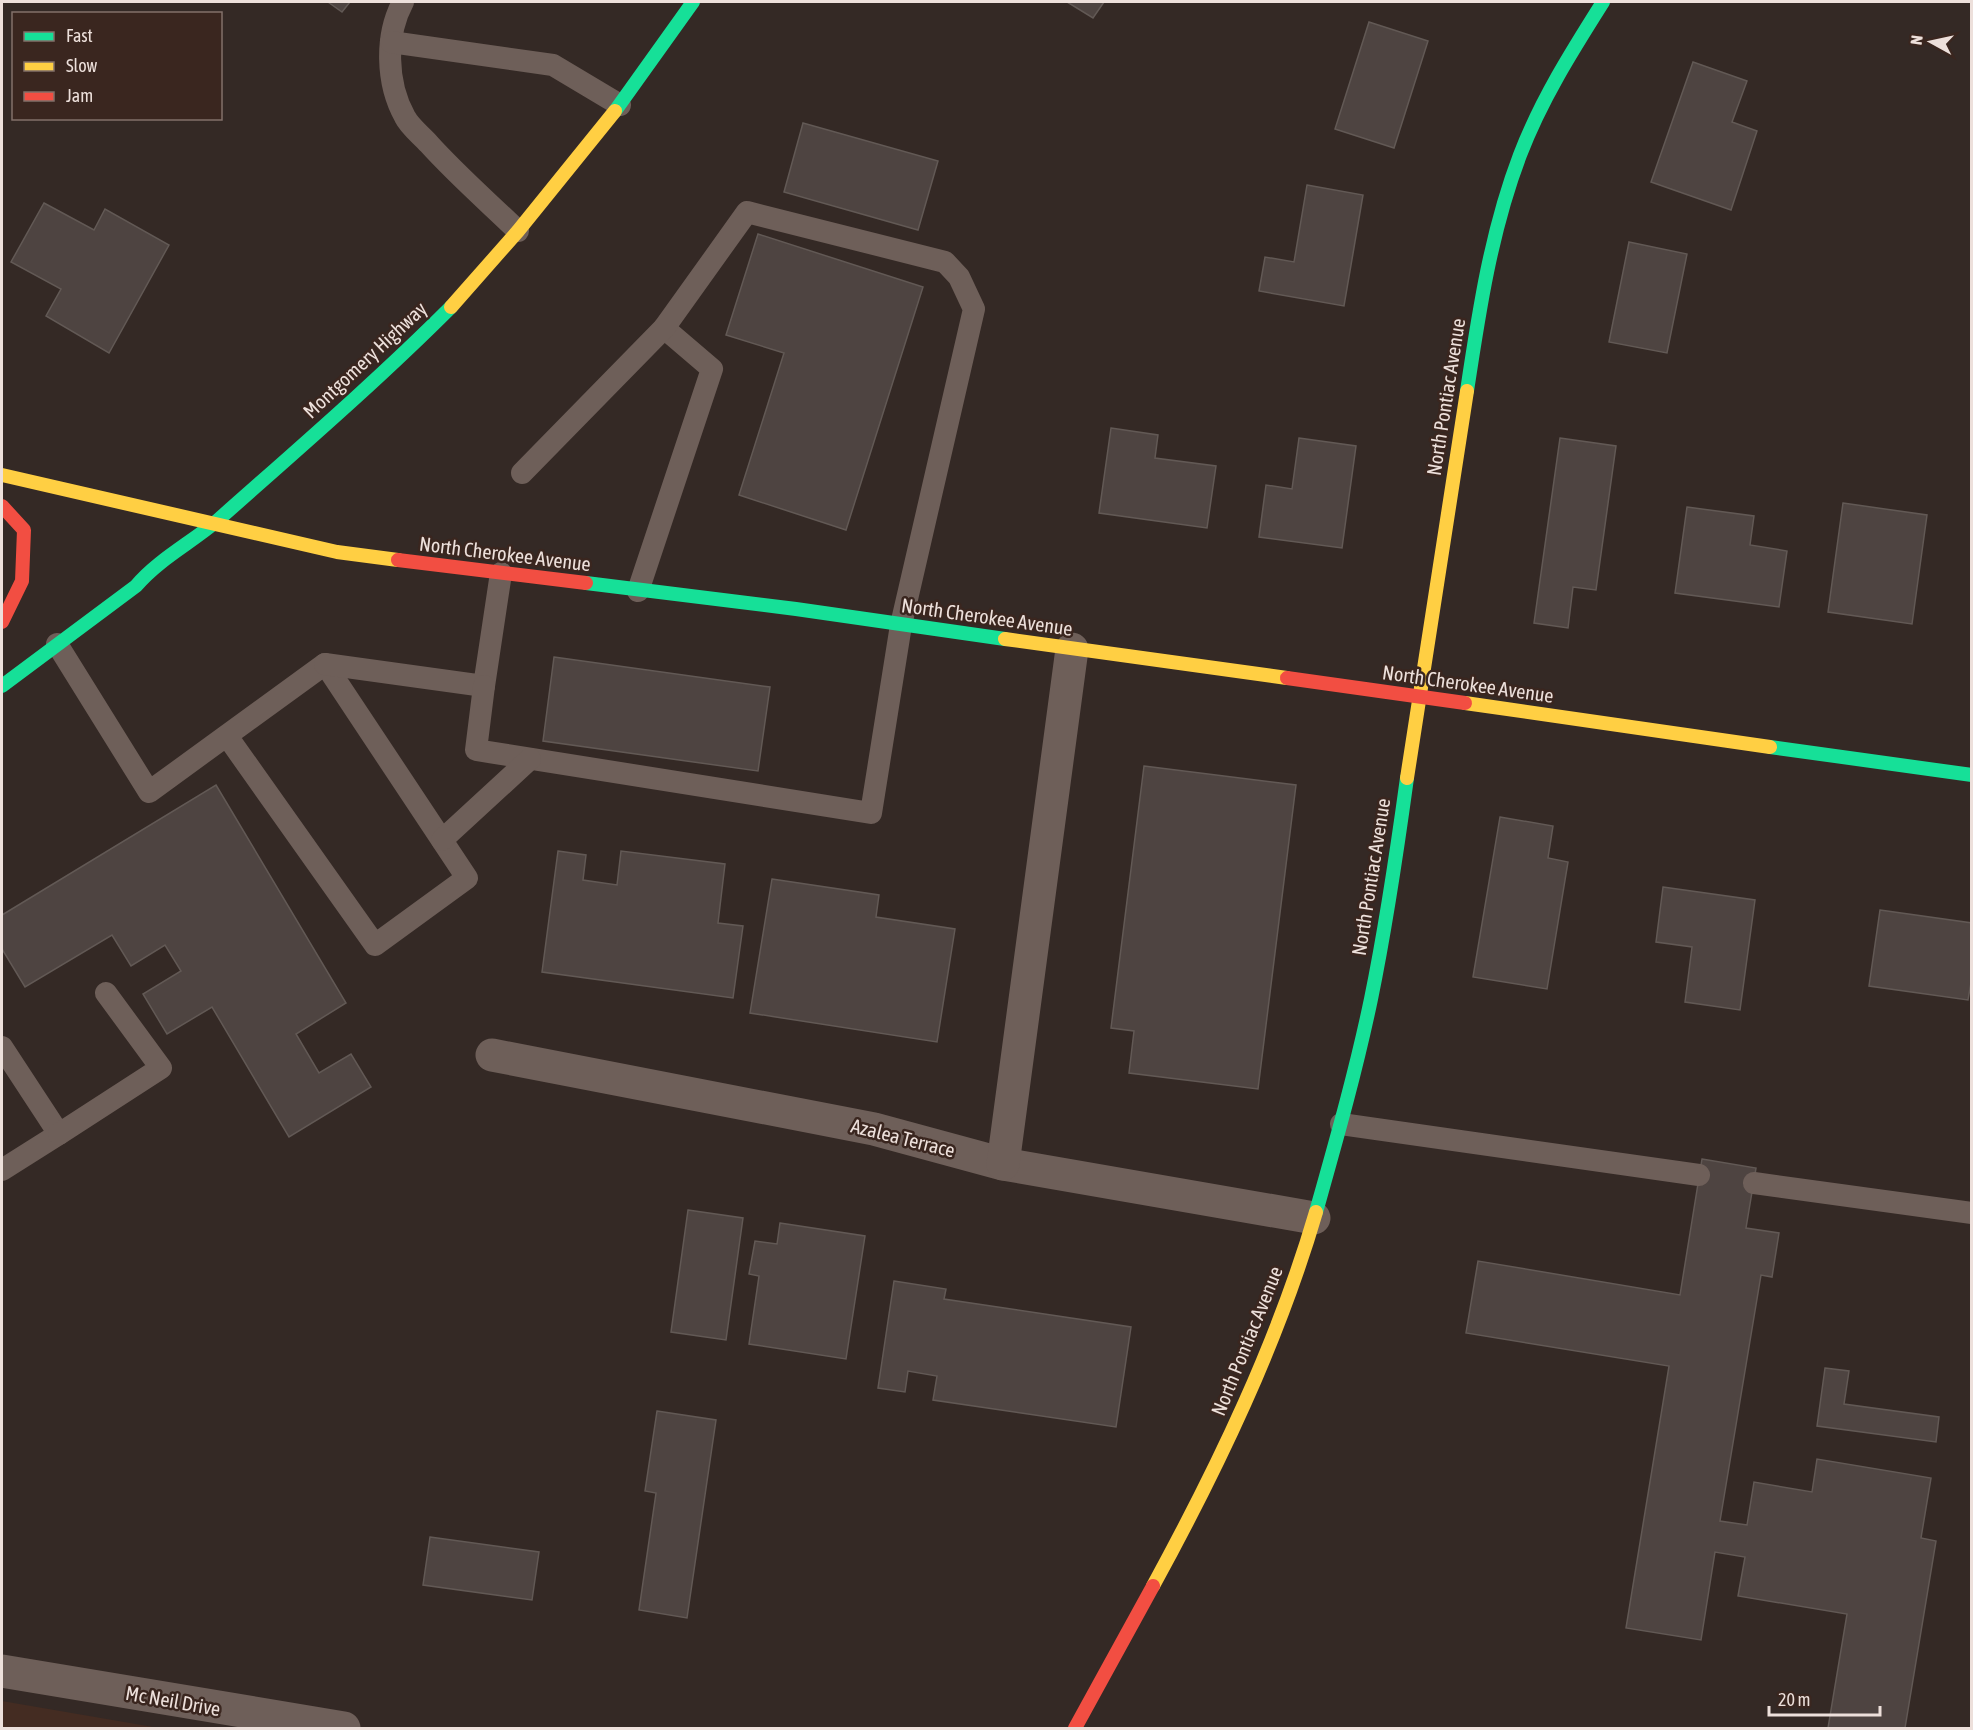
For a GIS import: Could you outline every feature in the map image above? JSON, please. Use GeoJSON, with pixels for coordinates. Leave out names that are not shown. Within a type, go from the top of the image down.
{"type":"FeatureCollection","features":[{"type":"Feature","properties":{"kind":"street","name":"Montgomery Highway"},"geometry":{"type":"LineString","coordinates":[[2,686],[136,586],[149,571],[214,523],[396,362],[456,302],[518,231],[620,105],[693,2]]}},
{"type":"Feature","properties":{"kind":"street","name":"North Pontiac Avenue"},"geometry":{"type":"LineString","coordinates":[[1075,1728],[1193,1513],[1238,1418],[1276,1329],[1314,1218],[1341,1124],[1371,998],[1397,851],[1484,279],[1501,212],[1520,154],[1548,92],[1603,2]]}},
{"type":"Feature","properties":{"kind":"street","name":"North Cherokee Avenue"},"geometry":{"type":"LineString","coordinates":[[2,475],[337,552],[796,609],[1971,775]]}},
{"type":"Feature","properties":{"kind":"street"},"geometry":{"type":"LineString","coordinates":[[2,506],[24,530],[22,581],[2,622]]}},
{"type":"Feature","properties":{"kind":"street"},"geometry":{"type":"LineString","coordinates":[[1003,1164],[1072,649]]}},
{"type":"Feature","properties":{"kind":"street","name":"Azalea Terrace"},"geometry":{"type":"LineString","coordinates":[[492,1055],[874,1129],[1003,1164],[1314,1218]]}},
{"type":"Feature","properties":{"kind":"street","name":"Mc Neil Drive"},"geometry":{"type":"LineString","coordinates":[[2,1671],[344,1728]]}},
{"type":"Feature","properties":{"kind":"lane"},"geometry":{"type":"LineString","coordinates":[[403,2],[396,13],[391,42],[392,88],[405,118],[447,163],[518,231]]}},
{"type":"Feature","properties":{"kind":"lane"},"geometry":{"type":"LineString","coordinates":[[391,42],[553,65],[620,105]]}},
{"type":"Feature","properties":{"kind":"lane"},"geometry":{"type":"LineString","coordinates":[[501,573],[476,750],[871,813],[901,625],[974,309],[959,277],[945,262],[747,212],[664,328],[522,473]]}},
{"type":"Feature","properties":{"kind":"lane"},"geometry":{"type":"LineString","coordinates":[[638,591],[712,369],[664,328]]}},
{"type":"Feature","properties":{"kind":"lane"},"geometry":{"type":"LineString","coordinates":[[57,644],[149,792],[326,664],[484,686]]}},
{"type":"Feature","properties":{"kind":"lane"},"geometry":{"type":"LineString","coordinates":[[227,736],[375,945],[467,878],[326,664]]}},
{"type":"Feature","properties":{"kind":"lane"},"geometry":{"type":"LineString","coordinates":[[442,840],[530,759]]}},
{"type":"Feature","properties":{"kind":"lane"},"geometry":{"type":"LineString","coordinates":[[2,1170],[161,1068],[106,993]]}},
{"type":"Feature","properties":{"kind":"lane"},"geometry":{"type":"LineString","coordinates":[[2,1047],[59,1134]]}},
{"type":"Feature","properties":{"kind":"lane"},"geometry":{"type":"LineString","coordinates":[[1341,1124],[1699,1175]]}},
{"type":"Feature","properties":{"kind":"lane"},"geometry":{"type":"LineString","coordinates":[[1754,1183],[1971,1214]]}},
{"type":"Feature","properties":{"kind":"shaded area"},"geometry":{"type":"Polygon","coordinates":[[[2,1701],[159,1728],[2,1728],[2,1701]]]}},
{"type":"Feature","properties":{"kind":"building"},"geometry":{"type":"Polygon","coordinates":[[[328,2],[350,2],[342,12],[328,2]]]}},
{"type":"Feature","properties":{"kind":"building"},"geometry":{"type":"Polygon","coordinates":[[[1067,2],[1104,2],[1093,18],[1067,2]]]}},
{"type":"Feature","properties":{"kind":"building"},"geometry":{"type":"Polygon","coordinates":[[[1369,22],[1428,41],[1394,148],[1335,129],[1369,22]]]}},
{"type":"Feature","properties":{"kind":"building"},"geometry":{"type":"Polygon","coordinates":[[[1693,62],[1747,81],[1732,122],[1757,131],[1731,210],[1651,182],[1693,62]]]}},
{"type":"Feature","properties":{"kind":"building"},"geometry":{"type":"Polygon","coordinates":[[[803,123],[938,161],[918,230],[784,192],[803,123]]]}},
{"type":"Feature","properties":{"kind":"building"},"geometry":{"type":"Polygon","coordinates":[[[1307,185],[1363,195],[1344,306],[1259,291],[1265,257],[1294,262],[1307,185]]]}},
{"type":"Feature","properties":{"kind":"building"},"geometry":{"type":"Polygon","coordinates":[[[44,203],[94,230],[105,209],[169,245],[109,353],[46,316],[61,289],[11,262],[44,203]]]}},
{"type":"Feature","properties":{"kind":"building"},"geometry":{"type":"Polygon","coordinates":[[[758,234],[923,287],[846,530],[739,495],[784,353],[726,335],[758,234]]]}},
{"type":"Feature","properties":{"kind":"building"},"geometry":{"type":"Polygon","coordinates":[[[1629,242],[1687,254],[1667,353],[1609,342],[1629,242]]]}},
{"type":"Feature","properties":{"kind":"building"},"geometry":{"type":"Polygon","coordinates":[[[1111,428],[1158,435],[1155,458],[1216,466],[1207,528],[1099,513],[1111,428]]]}},
{"type":"Feature","properties":{"kind":"building"},"geometry":{"type":"Polygon","coordinates":[[[1299,438],[1356,446],[1342,548],[1259,537],[1266,485],[1292,489],[1299,438]]]}},
{"type":"Feature","properties":{"kind":"building"},"geometry":{"type":"Polygon","coordinates":[[[1560,438],[1616,446],[1596,590],[1573,587],[1568,628],[1534,623],[1560,438]]]}},
{"type":"Feature","properties":{"kind":"building"},"geometry":{"type":"Polygon","coordinates":[[[1843,503],[1927,515],[1912,624],[1828,612],[1843,503]]]}},
{"type":"Feature","properties":{"kind":"building"},"geometry":{"type":"Polygon","coordinates":[[[1687,507],[1754,516],[1750,545],[1787,551],[1779,607],[1675,593],[1687,507]]]}},
{"type":"Feature","properties":{"kind":"building"},"geometry":{"type":"Polygon","coordinates":[[[554,657],[770,687],[758,771],[543,741],[554,657]]]}},
{"type":"Feature","properties":{"kind":"building"},"geometry":{"type":"Polygon","coordinates":[[[1144,766],[1296,785],[1258,1089],[1129,1073],[1134,1031],[1111,1028],[1144,766]]]}},
{"type":"Feature","properties":{"kind":"building"},"geometry":{"type":"Polygon","coordinates":[[[216,785],[346,1003],[296,1034],[319,1073],[351,1054],[371,1087],[289,1137],[212,1007],[167,1034],[143,994],[181,971],[165,945],[131,966],[112,935],[25,987],[2,949],[2,915],[216,785]]]}},
{"type":"Feature","properties":{"kind":"building"},"geometry":{"type":"Polygon","coordinates":[[[1500,817],[1553,826],[1548,858],[1568,862],[1547,989],[1473,977],[1500,817]]]}},
{"type":"Feature","properties":{"kind":"building"},"geometry":{"type":"Polygon","coordinates":[[[558,851],[586,855],[583,880],[617,885],[621,851],[725,864],[718,923],[743,926],[733,998],[542,972],[558,851]]]}},
{"type":"Feature","properties":{"kind":"building"},"geometry":{"type":"Polygon","coordinates":[[[772,879],[879,895],[876,917],[955,929],[937,1042],[750,1013],[772,879]]]}},
{"type":"Feature","properties":{"kind":"building"},"geometry":{"type":"Polygon","coordinates":[[[1663,887],[1755,900],[1740,1010],[1685,1002],[1692,947],[1656,942],[1663,887]]]}},
{"type":"Feature","properties":{"kind":"building"},"geometry":{"type":"Polygon","coordinates":[[[1880,910],[1972,923],[1972,977],[1968,1000],[1869,986],[1880,910]]]}},
{"type":"Feature","properties":{"kind":"building"},"geometry":{"type":"Polygon","coordinates":[[[1702,1159],[1756,1168],[1746,1228],[1779,1233],[1772,1277],[1761,1275],[1720,1521],[1747,1525],[1754,1482],[1812,1492],[1817,1459],[1931,1478],[1921,1538],[1936,1541],[1905,1728],[1828,1728],[1847,1614],[1738,1596],[1745,1557],[1715,1552],[1701,1640],[1626,1628],[1669,1366],[1466,1333],[1478,1261],[1680,1295],[1702,1159]]]}},
{"type":"Feature","properties":{"kind":"building"},"geometry":{"type":"Polygon","coordinates":[[[688,1210],[743,1218],[726,1340],[671,1332],[688,1210]]]}},
{"type":"Feature","properties":{"kind":"building"},"geometry":{"type":"Polygon","coordinates":[[[780,1223],[865,1236],[846,1359],[749,1344],[759,1276],[749,1274],[755,1241],[777,1244],[780,1223]]]}},
{"type":"Feature","properties":{"kind":"building"},"geometry":{"type":"Polygon","coordinates":[[[894,1281],[946,1289],[944,1299],[1131,1327],[1116,1427],[933,1400],[937,1376],[908,1371],[905,1392],[878,1388],[894,1281]]]}},
{"type":"Feature","properties":{"kind":"building"},"geometry":{"type":"Polygon","coordinates":[[[1825,1368],[1849,1371],[1844,1404],[1939,1417],[1936,1442],[1817,1426],[1825,1368]]]}},
{"type":"Feature","properties":{"kind":"building"},"geometry":{"type":"Polygon","coordinates":[[[657,1411],[716,1420],[687,1618],[639,1610],[656,1493],[645,1491],[657,1411]]]}},
{"type":"Feature","properties":{"kind":"building"},"geometry":{"type":"Polygon","coordinates":[[[430,1537],[539,1552],[532,1600],[423,1585],[430,1537]]]}},
{"type":"Feature","properties":{"kind":"traffic: fast"},"geometry":{"type":"LineString","coordinates":[[615,111],[693,2]]}},
{"type":"Feature","properties":{"kind":"traffic: fast"},"geometry":{"type":"LineString","coordinates":[[1467,391],[1487,272],[1501,213],[1520,155],[1547,95],[1603,2]]}},
{"type":"Feature","properties":{"kind":"traffic: fast"},"geometry":{"type":"LineString","coordinates":[[2,686],[136,586],[165,559],[218,520],[366,388],[451,307]]}},
{"type":"Feature","properties":{"kind":"traffic: fast"},"geometry":{"type":"LineString","coordinates":[[586,583],[796,609],[1005,639]]}},
{"type":"Feature","properties":{"kind":"traffic: fast"},"geometry":{"type":"LineString","coordinates":[[1770,747],[1972,775]]}},
{"type":"Feature","properties":{"kind":"traffic: fast"},"geometry":{"type":"LineString","coordinates":[[1316,1212],[1371,999],[1382,944],[1407,778]]}},
{"type":"Feature","properties":{"kind":"traffic: slow"},"geometry":{"type":"LineString","coordinates":[[451,307],[518,231],[615,111]]}},
{"type":"Feature","properties":{"kind":"traffic: slow"},"geometry":{"type":"LineString","coordinates":[[1407,778],[1467,391]]}},
{"type":"Feature","properties":{"kind":"traffic: slow"},"geometry":{"type":"LineString","coordinates":[[2,475],[337,552],[398,560]]}},
{"type":"Feature","properties":{"kind":"traffic: slow"},"geometry":{"type":"LineString","coordinates":[[1005,639],[1287,678]]}},
{"type":"Feature","properties":{"kind":"traffic: slow"},"geometry":{"type":"LineString","coordinates":[[1465,703],[1770,747]]}},
{"type":"Feature","properties":{"kind":"traffic: slow"},"geometry":{"type":"LineString","coordinates":[[1153,1586],[1201,1496],[1245,1403],[1284,1309],[1316,1212]]}},
{"type":"Feature","properties":{"kind":"traffic: jam"},"geometry":{"type":"LineString","coordinates":[[2,506],[24,530],[22,581],[2,622]]}},
{"type":"Feature","properties":{"kind":"traffic: jam"},"geometry":{"type":"LineString","coordinates":[[398,560],[586,583]]}},
{"type":"Feature","properties":{"kind":"traffic: jam"},"geometry":{"type":"LineString","coordinates":[[1287,678],[1465,703]]}},
{"type":"Feature","properties":{"kind":"traffic: jam"},"geometry":{"type":"LineString","coordinates":[[1075,1728],[1153,1586]]}}]}
